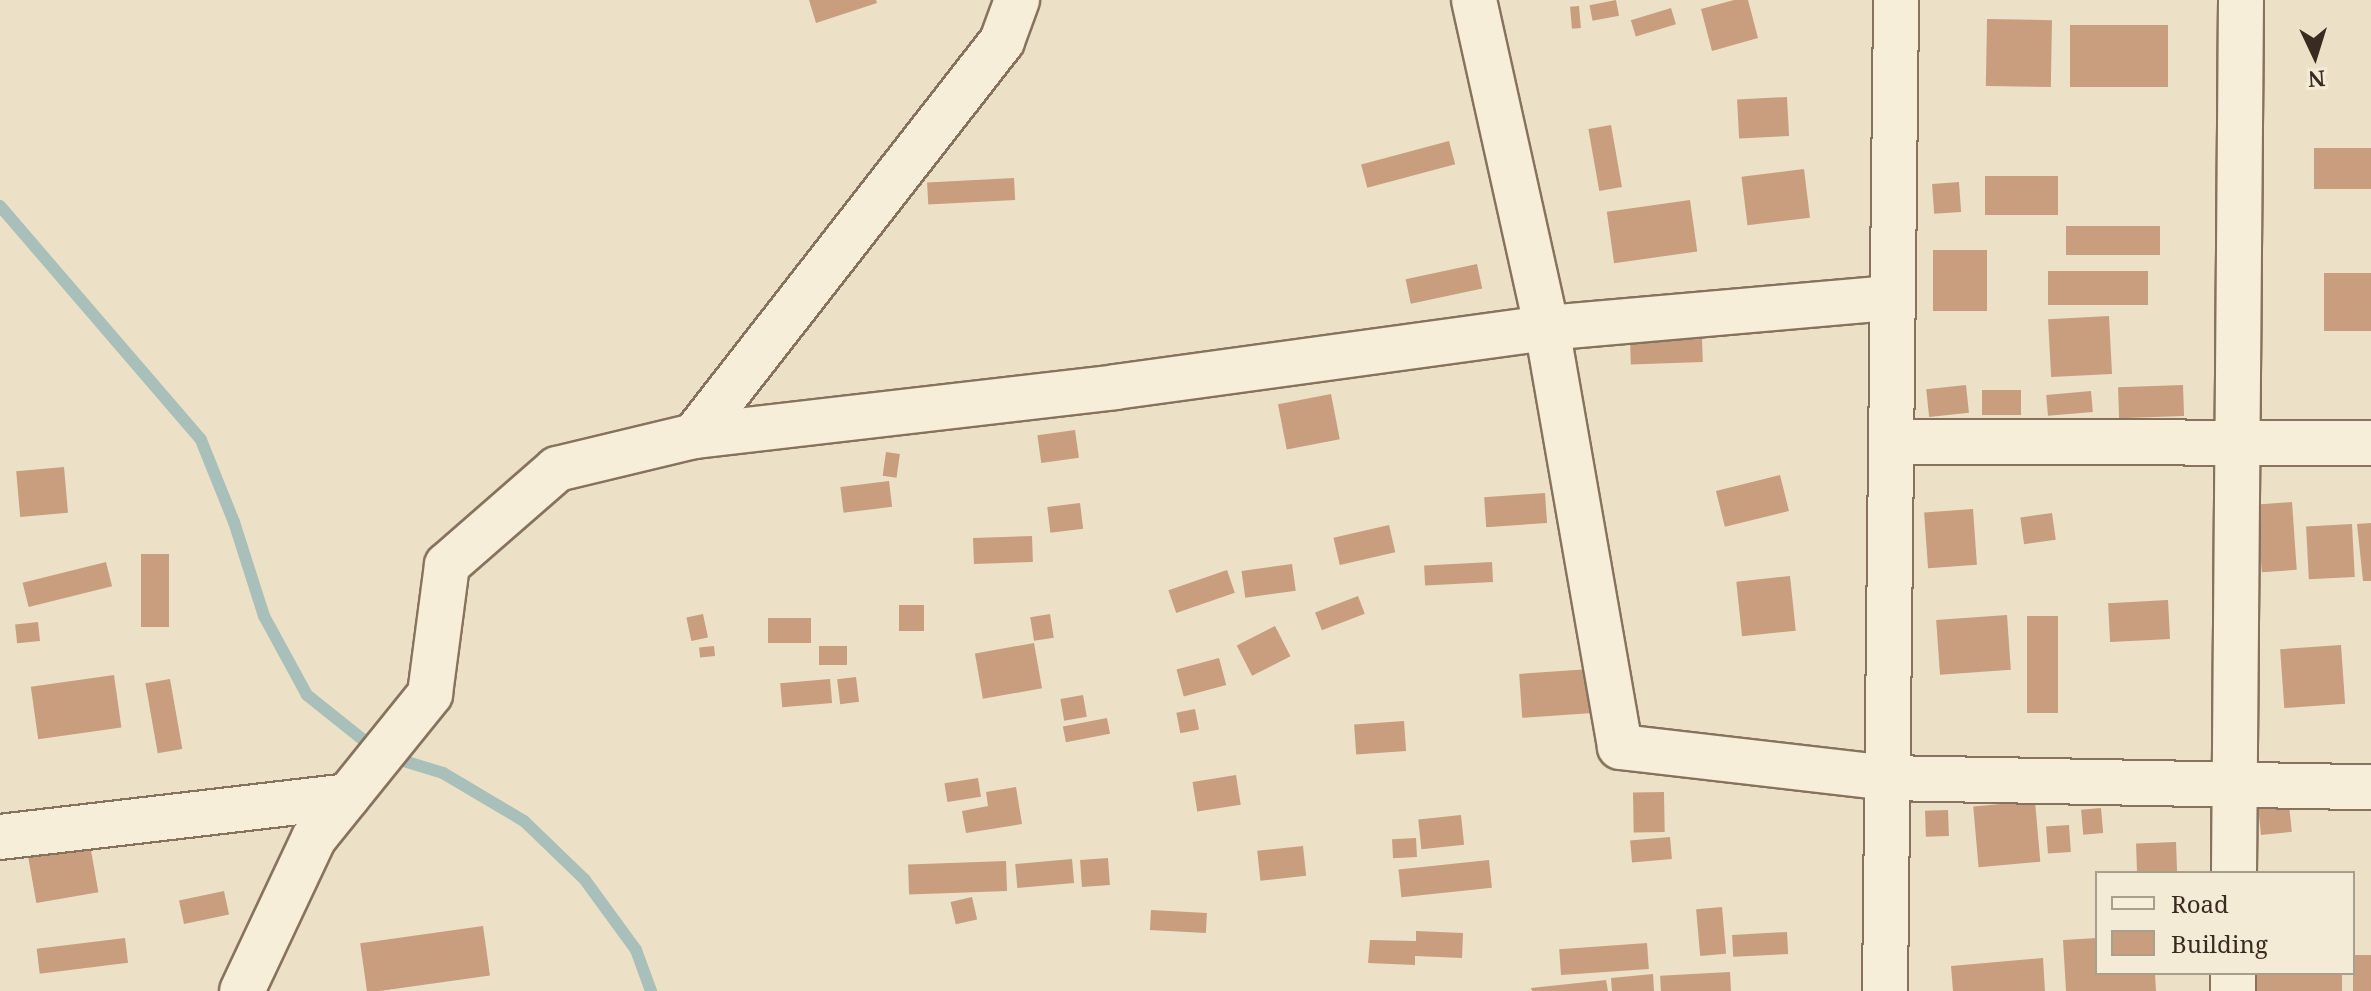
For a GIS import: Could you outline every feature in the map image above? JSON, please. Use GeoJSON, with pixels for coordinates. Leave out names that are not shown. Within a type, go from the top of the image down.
{"type":"FeatureCollection","features":[{"type":"Feature","properties":{"kind":"street"},"geometry":{"type":"LineString","coordinates":[[694,436],[1002,41],[1017,0]]}},
{"type":"Feature","properties":{"kind":"street"},"geometry":{"type":"LineString","coordinates":[[1474,0],[1547,328],[1620,747],[1887,778],[2371,787]]}},
{"type":"Feature","properties":{"kind":"street"},"geometry":{"type":"LineString","coordinates":[[1885,991],[1896,0]]}},
{"type":"Feature","properties":{"kind":"street"},"geometry":{"type":"LineString","coordinates":[[2234,871],[2241,0]]}},
{"type":"Feature","properties":{"kind":"street"},"geometry":{"type":"LineString","coordinates":[[242,991],[314,838],[430,694],[447,565],[557,469],[694,436],[1115,387],[1547,328],[1892,298]]}},
{"type":"Feature","properties":{"kind":"street"},"geometry":{"type":"LineString","coordinates":[[1891,442],[2371,443]]}},
{"type":"Feature","properties":{"kind":"street"},"geometry":{"type":"LineString","coordinates":[[0,837],[348,796]]}},
{"type":"Feature","properties":{"kind":"building"},"geometry":{"type":"Polygon","coordinates":[[[809,0],[876,0],[877,3],[816,23],[809,0]]]}},
{"type":"Feature","properties":{"kind":"building"},"geometry":{"type":"Polygon","coordinates":[[[1616,0],[1619,16],[1593,21],[1589,5],[1616,0]]]}},
{"type":"Feature","properties":{"kind":"building"},"geometry":{"type":"Polygon","coordinates":[[[1734,0],[1748,0],[1758,38],[1712,51],[1701,9],[1734,0]]]}},
{"type":"Feature","properties":{"kind":"building"},"geometry":{"type":"Polygon","coordinates":[[[1579,6],[1581,28],[1572,29],[1570,7],[1579,6]]]}},
{"type":"Feature","properties":{"kind":"building"},"geometry":{"type":"Polygon","coordinates":[[[1671,8],[1676,24],[1636,37],[1631,20],[1671,8]]]}},
{"type":"Feature","properties":{"kind":"building"},"geometry":{"type":"Polygon","coordinates":[[[1987,19],[2052,20],[2051,87],[1986,86],[1987,19]]]}},
{"type":"Feature","properties":{"kind":"building"},"geometry":{"type":"Polygon","coordinates":[[[2070,25],[2168,25],[2168,87],[2070,87],[2070,25]]]}},
{"type":"Feature","properties":{"kind":"building"},"geometry":{"type":"Polygon","coordinates":[[[1787,97],[1789,136],[1739,139],[1737,100],[1787,97]]]}},
{"type":"Feature","properties":{"kind":"building"},"geometry":{"type":"Polygon","coordinates":[[[1611,125],[1622,187],[1599,191],[1588,129],[1611,125]]]}},
{"type":"Feature","properties":{"kind":"building"},"geometry":{"type":"Polygon","coordinates":[[[1449,141],[1455,164],[1367,188],[1361,165],[1449,141]]]}},
{"type":"Feature","properties":{"kind":"building"},"geometry":{"type":"Polygon","coordinates":[[[2314,148],[2371,148],[2371,189],[2314,189],[2314,148]]]}},
{"type":"Feature","properties":{"kind":"building"},"geometry":{"type":"Polygon","coordinates":[[[1804,169],[1810,218],[1747,225],[1741,177],[1804,169]]]}},
{"type":"Feature","properties":{"kind":"building"},"geometry":{"type":"Polygon","coordinates":[[[1985,176],[2058,176],[2058,215],[1985,215],[1985,176]]]}},
{"type":"Feature","properties":{"kind":"building"},"geometry":{"type":"Polygon","coordinates":[[[1014,178],[1015,200],[928,205],[927,183],[1014,178]]]}},
{"type":"Feature","properties":{"kind":"building"},"geometry":{"type":"Polygon","coordinates":[[[1959,182],[1961,212],[1934,214],[1932,184],[1959,182]]]}},
{"type":"Feature","properties":{"kind":"building"},"geometry":{"type":"Polygon","coordinates":[[[1690,200],[1697,251],[1614,263],[1607,212],[1690,200]]]}},
{"type":"Feature","properties":{"kind":"building"},"geometry":{"type":"Polygon","coordinates":[[[2066,226],[2160,226],[2160,255],[2066,255],[2066,226]]]}},
{"type":"Feature","properties":{"kind":"building"},"geometry":{"type":"Polygon","coordinates":[[[1933,250],[1987,250],[1987,311],[1933,311],[1933,250]]]}},
{"type":"Feature","properties":{"kind":"building"},"geometry":{"type":"Polygon","coordinates":[[[1477,264],[1482,288],[1411,304],[1406,279],[1477,264]]]}},
{"type":"Feature","properties":{"kind":"building"},"geometry":{"type":"Polygon","coordinates":[[[2048,271],[2148,271],[2148,305],[2048,305],[2048,271]]]}},
{"type":"Feature","properties":{"kind":"building"},"geometry":{"type":"Polygon","coordinates":[[[2324,273],[2371,273],[2371,331],[2324,331],[2324,273]]]}},
{"type":"Feature","properties":{"kind":"building"},"geometry":{"type":"Polygon","coordinates":[[[2109,316],[2112,374],[2051,377],[2048,319],[2109,316]]]}},
{"type":"Feature","properties":{"kind":"building"},"geometry":{"type":"Polygon","coordinates":[[[1702,339],[1703,362],[1631,364],[1630,342],[1702,339]]]}},
{"type":"Feature","properties":{"kind":"building"},"geometry":{"type":"Polygon","coordinates":[[[1966,385],[1969,413],[1929,417],[1926,389],[1966,385]]]}},
{"type":"Feature","properties":{"kind":"building"},"geometry":{"type":"Polygon","coordinates":[[[2183,385],[2184,416],[2119,418],[2118,387],[2183,385]]]}},
{"type":"Feature","properties":{"kind":"building"},"geometry":{"type":"Polygon","coordinates":[[[1982,390],[2021,390],[2021,415],[1982,415],[1982,390]]]}},
{"type":"Feature","properties":{"kind":"building"},"geometry":{"type":"Polygon","coordinates":[[[2091,391],[2093,412],[2048,416],[2046,395],[2091,391]]]}},
{"type":"Feature","properties":{"kind":"building"},"geometry":{"type":"Polygon","coordinates":[[[1331,394],[1340,439],[1287,449],[1278,404],[1331,394]]]}},
{"type":"Feature","properties":{"kind":"building"},"geometry":{"type":"Polygon","coordinates":[[[1075,430],[1079,458],[1041,463],[1037,435],[1075,430]]]}},
{"type":"Feature","properties":{"kind":"building"},"geometry":{"type":"Polygon","coordinates":[[[886,452],[900,454],[897,478],[883,476],[886,452]]]}},
{"type":"Feature","properties":{"kind":"building"},"geometry":{"type":"Polygon","coordinates":[[[64,467],[68,513],[20,517],[16,471],[64,467]]]}},
{"type":"Feature","properties":{"kind":"building"},"geometry":{"type":"Polygon","coordinates":[[[1780,475],[1789,511],[1725,527],[1716,491],[1780,475]]]}},
{"type":"Feature","properties":{"kind":"building"},"geometry":{"type":"Polygon","coordinates":[[[889,481],[892,507],[844,513],[840,487],[889,481]]]}},
{"type":"Feature","properties":{"kind":"building"},"geometry":{"type":"Polygon","coordinates":[[[1545,493],[1547,523],[1486,527],[1484,497],[1545,493]]]}},
{"type":"Feature","properties":{"kind":"building"},"geometry":{"type":"Polygon","coordinates":[[[2292,502],[2297,570],[2262,572],[2257,504],[2292,502]]]}},
{"type":"Feature","properties":{"kind":"building"},"geometry":{"type":"Polygon","coordinates":[[[1080,503],[1083,529],[1050,533],[1047,507],[1080,503]]]}},
{"type":"Feature","properties":{"kind":"building"},"geometry":{"type":"Polygon","coordinates":[[[1973,509],[1977,565],[1928,568],[1924,512],[1973,509]]]}},
{"type":"Feature","properties":{"kind":"building"},"geometry":{"type":"Polygon","coordinates":[[[2052,513],[2056,540],[2024,544],[2020,517],[2052,513]]]}},
{"type":"Feature","properties":{"kind":"building"},"geometry":{"type":"Polygon","coordinates":[[[2371,523],[2371,581],[2363,581],[2357,524],[2371,523]]]}},
{"type":"Feature","properties":{"kind":"building"},"geometry":{"type":"Polygon","coordinates":[[[2352,524],[2355,577],[2309,579],[2306,526],[2352,524]]]}},
{"type":"Feature","properties":{"kind":"building"},"geometry":{"type":"Polygon","coordinates":[[[1389,525],[1395,552],[1340,565],[1333,538],[1389,525]]]}},
{"type":"Feature","properties":{"kind":"building"},"geometry":{"type":"Polygon","coordinates":[[[1032,536],[1033,562],[974,564],[973,538],[1032,536]]]}},
{"type":"Feature","properties":{"kind":"building"},"geometry":{"type":"Polygon","coordinates":[[[141,554],[169,554],[169,627],[141,627],[141,554]]]}},
{"type":"Feature","properties":{"kind":"building"},"geometry":{"type":"Polygon","coordinates":[[[106,562],[112,586],[29,607],[23,583],[106,562]]]}},
{"type":"Feature","properties":{"kind":"building"},"geometry":{"type":"Polygon","coordinates":[[[1492,562],[1493,582],[1425,586],[1424,566],[1492,562]]]}},
{"type":"Feature","properties":{"kind":"building"},"geometry":{"type":"Polygon","coordinates":[[[1292,564],[1296,591],[1245,598],[1241,571],[1292,564]]]}},
{"type":"Feature","properties":{"kind":"building"},"geometry":{"type":"Polygon","coordinates":[[[1227,570],[1235,593],[1176,613],[1168,590],[1227,570]]]}},
{"type":"Feature","properties":{"kind":"building"},"geometry":{"type":"Polygon","coordinates":[[[1790,576],[1796,631],[1742,636],[1736,582],[1790,576]]]}},
{"type":"Feature","properties":{"kind":"building"},"geometry":{"type":"Polygon","coordinates":[[[1358,596],[1365,614],[1322,630],[1315,612],[1358,596]]]}},
{"type":"Feature","properties":{"kind":"building"},"geometry":{"type":"Polygon","coordinates":[[[2168,600],[2170,639],[2110,642],[2108,603],[2168,600]]]}},
{"type":"Feature","properties":{"kind":"building"},"geometry":{"type":"Polygon","coordinates":[[[899,605],[924,605],[924,631],[899,631],[899,605]]]}},
{"type":"Feature","properties":{"kind":"building"},"geometry":{"type":"Polygon","coordinates":[[[703,614],[708,637],[691,641],[686,618],[703,614]]]}},
{"type":"Feature","properties":{"kind":"building"},"geometry":{"type":"Polygon","coordinates":[[[1050,614],[1054,638],[1034,641],[1030,617],[1050,614]]]}},
{"type":"Feature","properties":{"kind":"building"},"geometry":{"type":"Polygon","coordinates":[[[2007,615],[2011,670],[1940,675],[1936,620],[2007,615]]]}},
{"type":"Feature","properties":{"kind":"building"},"geometry":{"type":"Polygon","coordinates":[[[2027,616],[2058,616],[2058,713],[2027,713],[2027,616]]]}},
{"type":"Feature","properties":{"kind":"building"},"geometry":{"type":"Polygon","coordinates":[[[768,618],[811,618],[811,643],[768,643],[768,618]]]}},
{"type":"Feature","properties":{"kind":"building"},"geometry":{"type":"Polygon","coordinates":[[[38,622],[40,641],[17,643],[15,624],[38,622]]]}},
{"type":"Feature","properties":{"kind":"building"},"geometry":{"type":"Polygon","coordinates":[[[1275,626],[1290,656],[1252,676],[1237,646],[1275,626]]]}},
{"type":"Feature","properties":{"kind":"building"},"geometry":{"type":"Polygon","coordinates":[[[1034,643],[1042,688],[983,699],[975,653],[1034,643]]]}},
{"type":"Feature","properties":{"kind":"building"},"geometry":{"type":"Polygon","coordinates":[[[2341,645],[2345,704],[2284,708],[2280,649],[2341,645]]]}},
{"type":"Feature","properties":{"kind":"building"},"geometry":{"type":"Polygon","coordinates":[[[714,646],[715,656],[700,658],[699,648],[714,646]]]}},
{"type":"Feature","properties":{"kind":"building"},"geometry":{"type":"Polygon","coordinates":[[[819,646],[847,646],[847,665],[819,665],[819,646]]]}},
{"type":"Feature","properties":{"kind":"building"},"geometry":{"type":"Polygon","coordinates":[[[1219,658],[1226,685],[1184,696],[1176,669],[1219,658]]]}},
{"type":"Feature","properties":{"kind":"building"},"geometry":{"type":"Polygon","coordinates":[[[1590,669],[1593,713],[1522,718],[1519,674],[1590,669]]]}},
{"type":"Feature","properties":{"kind":"building"},"geometry":{"type":"Polygon","coordinates":[[[114,675],[121,727],[38,739],[31,687],[114,675]]]}},
{"type":"Feature","properties":{"kind":"building"},"geometry":{"type":"Polygon","coordinates":[[[856,677],[859,702],[840,704],[837,679],[856,677]]]}},
{"type":"Feature","properties":{"kind":"building"},"geometry":{"type":"Polygon","coordinates":[[[170,679],[182,749],[158,753],[145,683],[170,679]]]}},
{"type":"Feature","properties":{"kind":"building"},"geometry":{"type":"Polygon","coordinates":[[[830,679],[832,703],[782,707],[780,683],[830,679]]]}},
{"type":"Feature","properties":{"kind":"building"},"geometry":{"type":"Polygon","coordinates":[[[1083,695],[1087,717],[1064,721],[1060,699],[1083,695]]]}},
{"type":"Feature","properties":{"kind":"building"},"geometry":{"type":"Polygon","coordinates":[[[1195,709],[1199,730],[1180,733],[1176,713],[1195,709]]]}},
{"type":"Feature","properties":{"kind":"building"},"geometry":{"type":"Polygon","coordinates":[[[1107,718],[1110,734],[1066,742],[1063,727],[1107,718]]]}},
{"type":"Feature","properties":{"kind":"building"},"geometry":{"type":"Polygon","coordinates":[[[1404,721],[1406,751],[1356,754],[1354,724],[1404,721]]]}},
{"type":"Feature","properties":{"kind":"building"},"geometry":{"type":"Polygon","coordinates":[[[1236,775],[1241,805],[1197,812],[1193,782],[1236,775]]]}},
{"type":"Feature","properties":{"kind":"building"},"geometry":{"type":"Polygon","coordinates":[[[978,778],[981,797],[947,802],[944,783],[978,778]]]}},
{"type":"Feature","properties":{"kind":"building"},"geometry":{"type":"Polygon","coordinates":[[[1016,787],[1022,824],[966,833],[962,811],[988,806],[986,792],[1016,787]]]}},
{"type":"Feature","properties":{"kind":"building"},"geometry":{"type":"Polygon","coordinates":[[[1664,792],[1665,832],[1634,833],[1633,793],[1664,792]]]}},
{"type":"Feature","properties":{"kind":"building"},"geometry":{"type":"Polygon","coordinates":[[[2035,801],[2040,862],[1979,867],[1973,806],[2035,801]]]}},
{"type":"Feature","properties":{"kind":"building"},"geometry":{"type":"Polygon","coordinates":[[[2289,805],[2292,832],[2261,835],[2258,808],[2289,805]]]}},
{"type":"Feature","properties":{"kind":"building"},"geometry":{"type":"Polygon","coordinates":[[[2101,808],[2103,833],[2083,835],[2081,810],[2101,808]]]}},
{"type":"Feature","properties":{"kind":"building"},"geometry":{"type":"Polygon","coordinates":[[[1948,810],[1949,836],[1926,837],[1925,811],[1948,810]]]}},
{"type":"Feature","properties":{"kind":"building"},"geometry":{"type":"Polygon","coordinates":[[[1461,815],[1464,845],[1421,849],[1418,819],[1461,815]]]}},
{"type":"Feature","properties":{"kind":"building"},"geometry":{"type":"Polygon","coordinates":[[[2069,825],[2071,852],[2048,854],[2046,827],[2069,825]]]}},
{"type":"Feature","properties":{"kind":"building"},"geometry":{"type":"Polygon","coordinates":[[[1670,837],[1672,859],[1632,862],[1630,840],[1670,837]]]}},
{"type":"Feature","properties":{"kind":"building"},"geometry":{"type":"Polygon","coordinates":[[[1416,838],[1417,857],[1393,858],[1392,839],[1416,838]]]}},
{"type":"Feature","properties":{"kind":"building"},"geometry":{"type":"Polygon","coordinates":[[[89,839],[98,892],[36,903],[27,850],[89,839]]]}},
{"type":"Feature","properties":{"kind":"building"},"geometry":{"type":"Polygon","coordinates":[[[2176,842],[2177,871],[2137,871],[2136,843],[2176,842]]]}},
{"type":"Feature","properties":{"kind":"building"},"geometry":{"type":"Polygon","coordinates":[[[1303,846],[1306,876],[1260,881],[1257,851],[1303,846]]]}},
{"type":"Feature","properties":{"kind":"building"},"geometry":{"type":"Polygon","coordinates":[[[1108,858],[1110,885],[1082,887],[1080,860],[1108,858]]]}},
{"type":"Feature","properties":{"kind":"building"},"geometry":{"type":"Polygon","coordinates":[[[1072,859],[1074,883],[1017,888],[1015,864],[1072,859]]]}},
{"type":"Feature","properties":{"kind":"building"},"geometry":{"type":"Polygon","coordinates":[[[1489,860],[1492,888],[1401,897],[1398,870],[1489,860]]]}},
{"type":"Feature","properties":{"kind":"building"},"geometry":{"type":"Polygon","coordinates":[[[1006,861],[1007,891],[909,894],[908,864],[1006,861]]]}},
{"type":"Feature","properties":{"kind":"building"},"geometry":{"type":"Polygon","coordinates":[[[224,891],[229,914],[184,924],[179,901],[224,891]]]}},
{"type":"Feature","properties":{"kind":"building"},"geometry":{"type":"Polygon","coordinates":[[[972,897],[977,919],[956,924],[951,902],[972,897]]]}},
{"type":"Feature","properties":{"kind":"building"},"geometry":{"type":"Polygon","coordinates":[[[1722,907],[1726,954],[1700,956],[1696,909],[1722,907]]]}},
{"type":"Feature","properties":{"kind":"building"},"geometry":{"type":"Polygon","coordinates":[[[1151,910],[1207,913],[1206,933],[1150,930],[1151,910]]]}},
{"type":"Feature","properties":{"kind":"building"},"geometry":{"type":"Polygon","coordinates":[[[483,926],[490,976],[367,991],[360,943],[483,926]]]}},
{"type":"Feature","properties":{"kind":"building"},"geometry":{"type":"Polygon","coordinates":[[[1416,931],[1463,933],[1462,958],[1415,956],[1415,965],[1368,963],[1370,940],[1416,941],[1416,931]]]}},
{"type":"Feature","properties":{"kind":"building"},"geometry":{"type":"Polygon","coordinates":[[[1787,932],[1788,954],[1733,957],[1732,935],[1787,932]]]}},
{"type":"Feature","properties":{"kind":"building"},"geometry":{"type":"Polygon","coordinates":[[[125,938],[128,963],[40,974],[37,949],[125,938]]]}},
{"type":"Feature","properties":{"kind":"building"},"geometry":{"type":"Polygon","coordinates":[[[2095,938],[2095,975],[2155,975],[2156,991],[2066,991],[2063,940],[2095,938]]]}},
{"type":"Feature","properties":{"kind":"building"},"geometry":{"type":"Polygon","coordinates":[[[1647,943],[1649,969],[1561,975],[1559,949],[1647,943]]]}},
{"type":"Feature","properties":{"kind":"building"},"geometry":{"type":"Polygon","coordinates":[[[2355,955],[2371,955],[2371,991],[2353,991],[2355,955]]]}},
{"type":"Feature","properties":{"kind":"building"},"geometry":{"type":"Polygon","coordinates":[[[2043,958],[2045,991],[1953,991],[1951,966],[2043,958]]]}},
{"type":"Feature","properties":{"kind":"building"},"geometry":{"type":"Polygon","coordinates":[[[1730,972],[1731,991],[1661,991],[1660,976],[1730,972]]]}},
{"type":"Feature","properties":{"kind":"building"},"geometry":{"type":"Polygon","coordinates":[[[1653,974],[1654,991],[1612,991],[1611,978],[1653,974]]]}},
{"type":"Feature","properties":{"kind":"building"},"geometry":{"type":"Polygon","coordinates":[[[2250,975],[2342,975],[2342,991],[2250,991],[2250,975]]]}},
{"type":"Feature","properties":{"kind":"building"},"geometry":{"type":"Polygon","coordinates":[[[1606,980],[1608,991],[1532,991],[1531,988],[1606,980]]]}},
{"type":"Feature","properties":{"kind":"waterway"},"geometry":{"type":"LineString","coordinates":[[0,206],[201,440],[234,522],[264,616],[307,695],[381,754],[443,773],[524,821],[585,880],[636,950],[651,991]]}}]}
